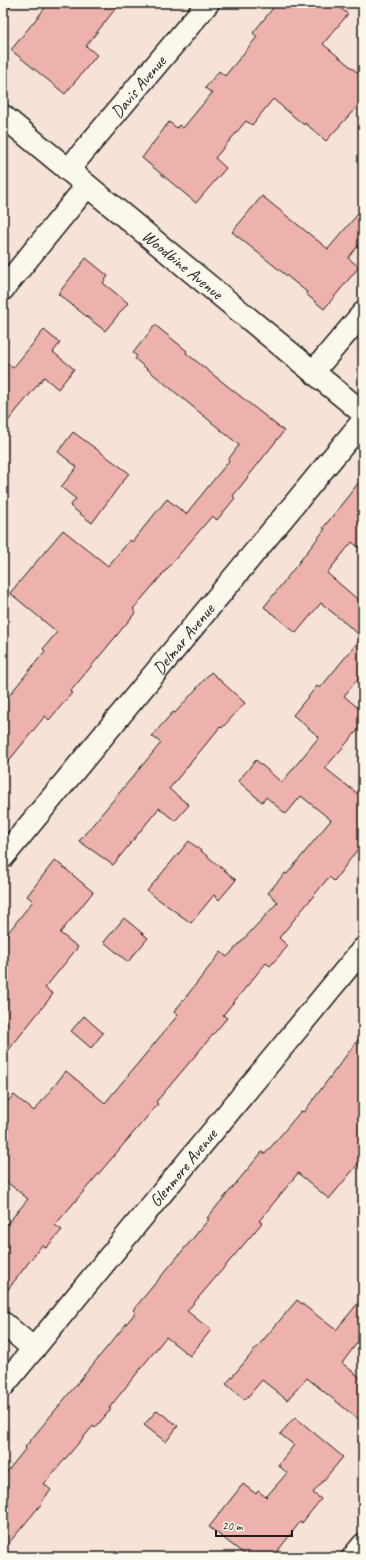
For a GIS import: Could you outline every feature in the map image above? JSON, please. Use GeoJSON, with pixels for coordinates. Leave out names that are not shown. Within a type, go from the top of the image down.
{"type":"FeatureCollection","features":[{"type":"Feature","properties":{"kind":"street","name":"Davis Avenue"},"geometry":{"type":"LineString","coordinates":[[68,170],[208,3]]}},
{"type":"Feature","properties":{"kind":"street","name":"Woodbine Avenue"},"geometry":{"type":"LineString","coordinates":[[3,116],[314,371],[363,413]]}},
{"type":"Feature","properties":{"kind":"street"},"geometry":{"type":"LineString","coordinates":[[3,289],[87,186]]}},
{"type":"Feature","properties":{"kind":"street"},"geometry":{"type":"LineString","coordinates":[[314,371],[363,312]]}},
{"type":"Feature","properties":{"kind":"street","name":"Delmar Avenue"},"geometry":{"type":"LineString","coordinates":[[3,857],[363,421]]}},
{"type":"Feature","properties":{"kind":"street","name":"Glenmore Avenue"},"geometry":{"type":"LineString","coordinates":[[3,1386],[363,949]]}},
{"type":"Feature","properties":{"kind":"street"},"geometry":{"type":"LineString","coordinates":[[3,1323],[34,1349]]}},
{"type":"Feature","properties":{"kind":"street"},"geometry":{"type":"LineString","coordinates":[[353,1557],[363,1545]]}},
{"type":"Feature","properties":{"kind":"building"},"geometry":{"type":"Polygon","coordinates":[[[49,3],[120,3],[86,46],[97,55],[65,94],[11,50],[49,3]]]}},
{"type":"Feature","properties":{"kind":"building"},"geometry":{"type":"Polygon","coordinates":[[[277,3],[334,3],[348,14],[323,44],[363,77],[363,100],[326,141],[273,99],[252,125],[246,121],[215,158],[226,168],[196,203],[142,158],[169,122],[177,128],[179,125],[183,128],[212,93],[205,88],[219,71],[225,76],[257,37],[253,33],[277,3]]]}},
{"type":"Feature","properties":{"kind":"building"},"geometry":{"type":"Polygon","coordinates":[[[262,196],[328,249],[363,208],[363,240],[348,258],[359,267],[324,309],[306,294],[307,292],[232,232],[262,196]]]}},
{"type":"Feature","properties":{"kind":"building"},"geometry":{"type":"Polygon","coordinates":[[[86,258],[108,276],[103,283],[128,303],[105,331],[58,294],[86,258]]]}},
{"type":"Feature","properties":{"kind":"building"},"geometry":{"type":"Polygon","coordinates":[[[155,325],[187,351],[186,353],[284,431],[233,496],[235,498],[217,520],[212,516],[133,609],[136,612],[70,692],[72,693],[49,720],[45,716],[3,768],[3,703],[45,651],[43,649],[57,632],[10,593],[63,530],[108,566],[130,540],[132,542],[167,499],[186,514],[229,461],[228,460],[239,445],[135,359],[137,356],[133,353],[155,325]]]}},
{"type":"Feature","properties":{"kind":"building"},"geometry":{"type":"Polygon","coordinates":[[[44,330],[60,343],[53,352],[74,369],[58,389],[44,377],[3,427],[3,360],[13,368],[44,330]]]}},
{"type":"Feature","properties":{"kind":"building"},"geometry":{"type":"Polygon","coordinates":[[[73,432],[129,473],[92,523],[70,506],[76,499],[61,487],[77,467],[58,452],[73,432]]]}},
{"type":"Feature","properties":{"kind":"building"},"geometry":{"type":"Polygon","coordinates":[[[363,477],[363,551],[352,542],[327,573],[363,604],[363,673],[344,696],[363,712],[363,724],[325,768],[363,798],[363,842],[334,881],[329,877],[279,938],[288,946],[270,966],[266,963],[223,1015],[227,1018],[156,1102],[158,1104],[55,1225],[62,1230],[46,1248],[42,1245],[3,1296],[3,1229],[28,1199],[3,1179],[3,1106],[14,1095],[34,1111],[66,1071],[105,1103],[178,1015],[174,1012],[221,952],[227,957],[278,902],[268,893],[285,873],[287,874],[331,820],[301,796],[286,814],[266,797],[262,802],[238,781],[256,760],[281,782],[283,781],[319,737],[293,715],[317,686],[320,688],[362,637],[321,603],[296,633],[264,607],[325,529],[323,528],[363,477]]]}},
{"type":"Feature","properties":{"kind":"building"},"geometry":{"type":"Polygon","coordinates":[[[211,672],[245,703],[222,728],[220,727],[169,789],[189,805],[175,821],[159,808],[113,865],[79,841],[161,743],[152,736],[173,712],[175,713],[211,672]]]}},
{"type":"Feature","properties":{"kind":"building"},"geometry":{"type":"Polygon","coordinates":[[[189,841],[236,880],[219,900],[214,895],[191,923],[147,891],[189,841]]]}},
{"type":"Feature","properties":{"kind":"building"},"geometry":{"type":"Polygon","coordinates":[[[55,860],[93,892],[60,933],[78,947],[45,988],[53,994],[3,1057],[3,939],[33,901],[27,896],[55,860]]]}},
{"type":"Feature","properties":{"kind":"building"},"geometry":{"type":"Polygon","coordinates":[[[124,918],[148,938],[128,962],[104,942],[124,918]]]}},
{"type":"Feature","properties":{"kind":"building"},"geometry":{"type":"Polygon","coordinates":[[[84,1016],[103,1033],[91,1048],[71,1031],[84,1016]]]}},
{"type":"Feature","properties":{"kind":"building"},"geometry":{"type":"Polygon","coordinates":[[[363,1033],[363,1158],[329,1199],[298,1173],[259,1221],[262,1223],[187,1311],[211,1330],[190,1356],[166,1337],[109,1408],[111,1409],[95,1428],[93,1426],[44,1484],[51,1490],[42,1501],[43,1502],[3,1550],[3,1477],[26,1448],[25,1447],[136,1312],[133,1310],[209,1219],[207,1218],[262,1152],[265,1154],[301,1111],[304,1112],[363,1033]]]}},
{"type":"Feature","properties":{"kind":"building"},"geometry":{"type":"Polygon","coordinates":[[[363,1297],[363,1335],[342,1363],[363,1380],[363,1423],[307,1378],[287,1400],[262,1380],[245,1400],[226,1384],[297,1300],[336,1330],[363,1297]]]}},
{"type":"Feature","properties":{"kind":"building"},"geometry":{"type":"Polygon","coordinates":[[[157,1410],[178,1426],[166,1442],[144,1425],[157,1410]]]}},
{"type":"Feature","properties":{"kind":"building"},"geometry":{"type":"Polygon","coordinates":[[[295,1417],[343,1457],[313,1493],[321,1499],[302,1523],[300,1522],[273,1557],[248,1557],[209,1527],[243,1484],[256,1494],[258,1491],[266,1497],[287,1473],[278,1465],[294,1445],[280,1434],[295,1417]]]}}]}
